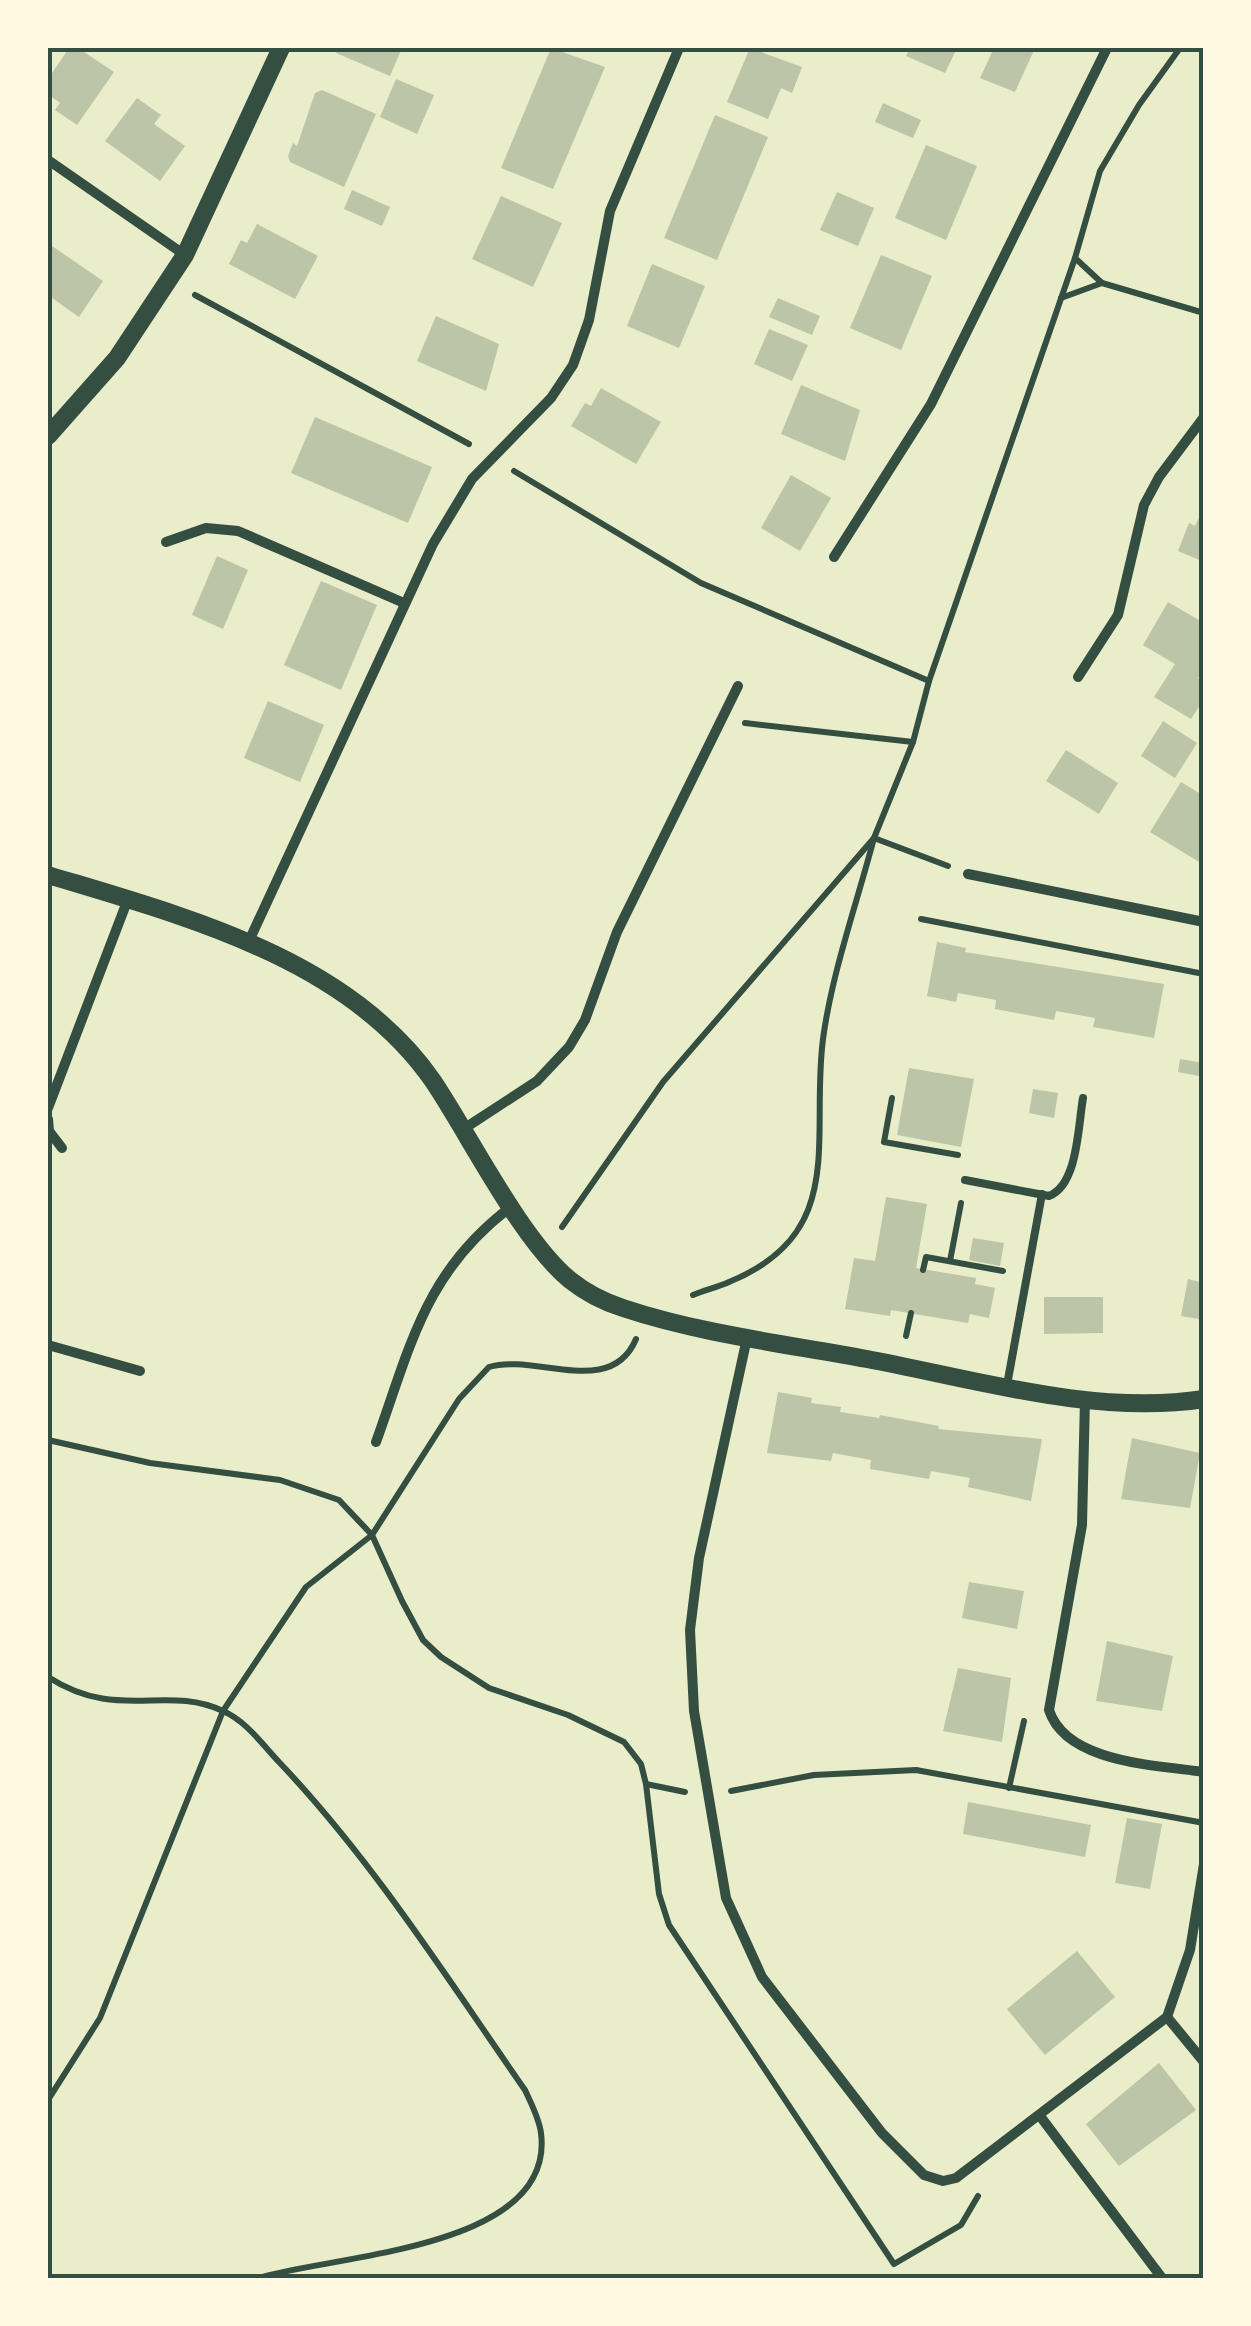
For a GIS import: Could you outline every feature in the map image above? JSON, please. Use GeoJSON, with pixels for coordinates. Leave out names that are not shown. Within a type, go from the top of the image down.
{"type":"FeatureCollection","features":[{"type":"Feature","properties":{"kind":"street"},"geometry":{"type":"LineString","coordinates":[[48,436],[117,358],[185,255],[281,48]]}},
{"type":"Feature","properties":{"kind":"street"},"geometry":{"type":"LineString","coordinates":[[248,943],[404,602],[472,478],[551,398],[572,366],[589,320],[610,212],[679,48]]}},
{"type":"Feature","properties":{"kind":"street"},"geometry":{"type":"LineString","coordinates":[[834,557],[931,404],[1107,48]]}},
{"type":"Feature","properties":{"kind":"street"},"geometry":{"type":"LineString","coordinates":[[48,160],[185,255]]}},
{"type":"Feature","properties":{"kind":"street"},"geometry":{"type":"LineString","coordinates":[[1078,676],[1118,615],[1144,505],[1204,416]]}},
{"type":"Feature","properties":{"kind":"street"},"geometry":{"type":"LineString","coordinates":[[166,542],[206,528],[238,531],[404,602]]}},
{"type":"Feature","properties":{"kind":"street"},"geometry":{"type":"LineString","coordinates":[[462,1130],[537,1081],[570,1048],[617,932],[738,686]]}},
{"type":"Feature","properties":{"kind":"street"},"geometry":{"type":"LineString","coordinates":[[968,874],[1204,922]]}},
{"type":"Feature","properties":{"kind":"street"},"geometry":{"type":"LineString","coordinates":[[48,875],[128,899],[248,943],[320,980],[383,1024],[416,1059],[544,1253],[586,1290],[646,1315],[1085,1399],[1163,1403],[1204,1399]]}},
{"type":"Feature","properties":{"kind":"street"},"geometry":{"type":"LineString","coordinates":[[48,1108],[128,899]]}},
{"type":"Feature","properties":{"kind":"street"},"geometry":{"type":"LineString","coordinates":[[48,1120],[49,1131],[62,1148]]}},
{"type":"Feature","properties":{"kind":"street"},"geometry":{"type":"LineString","coordinates":[[376,1442],[414,1338],[444,1272],[484,1227],[513,1206]]}},
{"type":"Feature","properties":{"kind":"street"},"geometry":{"type":"LineString","coordinates":[[747,1337],[692,1596],[690,1666],[706,1796],[726,1898],[743,1941],[792,2019],[915,2168],[942,2180],[976,2165],[1166,2017],[1190,1950],[1204,1864]]}},
{"type":"Feature","properties":{"kind":"street"},"geometry":{"type":"LineString","coordinates":[[48,1345],[140,1371]]}},
{"type":"Feature","properties":{"kind":"street"},"geometry":{"type":"LineString","coordinates":[[1085,1399],[1082,1525],[1049,1710],[1066,1738],[1111,1754],[1204,1772]]}},
{"type":"Feature","properties":{"kind":"street"},"geometry":{"type":"LineString","coordinates":[[1166,2017],[1204,2062]]}},
{"type":"Feature","properties":{"kind":"street"},"geometry":{"type":"LineString","coordinates":[[1040,2116],[1162,2278]]}},
{"type":"Feature","properties":{"kind":"lane"},"geometry":{"type":"LineString","coordinates":[[965,1180],[1042,1194],[1060,1192],[1067,1179],[1083,1098]]}},
{"type":"Feature","properties":{"kind":"lane"},"geometry":{"type":"LineString","coordinates":[[1007,1385],[1042,1194]]}},
{"type":"Feature","properties":{"kind":"path"},"geometry":{"type":"LineString","coordinates":[[48,2100],[100,2018],[223,1711],[306,1587],[372,1534],[460,1399],[489,1367],[528,1362],[596,1372],[617,1364],[632,1350],[646,1315],[732,1282],[777,1253],[806,1218],[817,1191],[823,1037],[874,838],[913,742],[941,645],[1075,258],[1100,171],[1139,105],[1180,48]]}},
{"type":"Feature","properties":{"kind":"path"},"geometry":{"type":"LineString","coordinates":[[1075,258],[1102,283],[1204,312]]}},
{"type":"Feature","properties":{"kind":"path"},"geometry":{"type":"LineString","coordinates":[[1061,298],[1102,283]]}},
{"type":"Feature","properties":{"kind":"path"},"geometry":{"type":"LineString","coordinates":[[720,721],[913,742]]}},
{"type":"Feature","properties":{"kind":"path"},"geometry":{"type":"LineString","coordinates":[[874,838],[968,874]]}},
{"type":"Feature","properties":{"kind":"path"},"geometry":{"type":"LineString","coordinates":[[544,1253],[663,1082],[874,838]]}},
{"type":"Feature","properties":{"kind":"path"},"geometry":{"type":"LineString","coordinates":[[921,919],[1204,974]]}},
{"type":"Feature","properties":{"kind":"path"},"geometry":{"type":"LineString","coordinates":[[892,1098],[884,1142],[969,1157],[950,1261]]}},
{"type":"Feature","properties":{"kind":"path"},"geometry":{"type":"LineString","coordinates":[[924,1270],[926,1257],[1009,1272],[1005,1289]]}},
{"type":"Feature","properties":{"kind":"path"},"geometry":{"type":"LineString","coordinates":[[48,1440],[150,1464],[280,1480],[319,1490],[360,1516],[409,1614],[424,1640],[441,1658],[488,1688],[568,1715],[624,1742],[641,1764],[660,1894],[670,1925],[894,2264],[961,2226],[978,2197],[976,2165]]}},
{"type":"Feature","properties":{"kind":"path"},"geometry":{"type":"LineString","coordinates":[[48,1676],[89,1699],[198,1703],[223,1711],[242,1723],[307,1791],[396,1903],[525,2090],[541,2133],[540,2156],[532,2177],[520,2193],[473,2228],[411,2247],[259,2278]]}},
{"type":"Feature","properties":{"kind":"path"},"geometry":{"type":"LineString","coordinates":[[1008,1788],[1025,1715],[1050,1690]]}},
{"type":"Feature","properties":{"kind":"path"},"geometry":{"type":"LineString","coordinates":[[646,1784],[706,1796],[799,1776],[916,1770],[1204,1823]]}},
{"type":"Feature","properties":{"kind":"building"},"geometry":{"type":"Polygon","coordinates":[[[69,48],[78,48],[114,72],[77,125],[55,110],[60,103],[48,94],[48,79],[69,48]]]}},
{"type":"Feature","properties":{"kind":"building"},"geometry":{"type":"Polygon","coordinates":[[[338,48],[402,48],[390,76],[336,53],[338,48]]]}},
{"type":"Feature","properties":{"kind":"building"},"geometry":{"type":"Polygon","coordinates":[[[551,48],[605,67],[553,189],[501,168],[551,48]]]}},
{"type":"Feature","properties":{"kind":"building"},"geometry":{"type":"Polygon","coordinates":[[[750,48],[802,67],[792,93],[781,88],[768,119],[727,102],[750,48]]]}},
{"type":"Feature","properties":{"kind":"building"},"geometry":{"type":"Polygon","coordinates":[[[910,48],[957,48],[945,73],[906,56],[910,48]]]}},
{"type":"Feature","properties":{"kind":"building"},"geometry":{"type":"Polygon","coordinates":[[[994,48],[1035,48],[1015,92],[980,78],[994,48]]]}},
{"type":"Feature","properties":{"kind":"building"},"geometry":{"type":"Polygon","coordinates":[[[396,79],[434,95],[417,134],[380,117],[396,79]]]}},
{"type":"Feature","properties":{"kind":"building"},"geometry":{"type":"Polygon","coordinates":[[[322,90],[376,114],[344,187],[290,162],[288,156],[293,143],[297,146],[315,93],[322,90]]]}},
{"type":"Feature","properties":{"kind":"building"},"geometry":{"type":"Polygon","coordinates":[[[137,98],[161,115],[154,124],[185,146],[160,181],[105,141],[137,98]]]}},
{"type":"Feature","properties":{"kind":"building"},"geometry":{"type":"Polygon","coordinates":[[[883,103],[921,120],[913,138],[875,122],[883,103]]]}},
{"type":"Feature","properties":{"kind":"building"},"geometry":{"type":"Polygon","coordinates":[[[715,115],[768,137],[717,260],[664,238],[715,115]]]}},
{"type":"Feature","properties":{"kind":"building"},"geometry":{"type":"Polygon","coordinates":[[[926,145],[977,166],[946,240],[895,218],[926,145]]]}},
{"type":"Feature","properties":{"kind":"building"},"geometry":{"type":"Polygon","coordinates":[[[352,190],[390,207],[382,226],[344,209],[352,190]]]}},
{"type":"Feature","properties":{"kind":"building"},"geometry":{"type":"Polygon","coordinates":[[[837,192],[874,208],[858,246],[820,230],[837,192]]]}},
{"type":"Feature","properties":{"kind":"building"},"geometry":{"type":"Polygon","coordinates":[[[501,196],[562,223],[533,287],[472,259],[501,196]]]}},
{"type":"Feature","properties":{"kind":"building"},"geometry":{"type":"Polygon","coordinates":[[[257,224],[318,256],[295,299],[229,264],[241,240],[247,243],[257,224]]]}},
{"type":"Feature","properties":{"kind":"building"},"geometry":{"type":"Polygon","coordinates":[[[52,246],[103,281],[79,317],[52,298],[48,304],[48,253],[52,246]]]}},
{"type":"Feature","properties":{"kind":"building"},"geometry":{"type":"Polygon","coordinates":[[[881,255],[932,276],[901,350],[850,328],[881,255]]]}},
{"type":"Feature","properties":{"kind":"building"},"geometry":{"type":"Polygon","coordinates":[[[652,264],[705,286],[679,348],[627,326],[652,264]]]}},
{"type":"Feature","properties":{"kind":"building"},"geometry":{"type":"Polygon","coordinates":[[[778,298],[820,316],[812,335],[769,317],[778,298]]]}},
{"type":"Feature","properties":{"kind":"building"},"geometry":{"type":"Polygon","coordinates":[[[436,316],[499,344],[486,391],[417,361],[436,316]]]}},
{"type":"Feature","properties":{"kind":"building"},"geometry":{"type":"Polygon","coordinates":[[[769,329],[808,345],[792,381],[754,364],[769,329]]]}},
{"type":"Feature","properties":{"kind":"building"},"geometry":{"type":"Polygon","coordinates":[[[801,385],[860,410],[845,461],[781,434],[801,385]]]}},
{"type":"Feature","properties":{"kind":"building"},"geometry":{"type":"Polygon","coordinates":[[[601,388],[661,422],[636,464],[571,426],[585,403],[591,406],[601,388]]]}},
{"type":"Feature","properties":{"kind":"building"},"geometry":{"type":"Polygon","coordinates":[[[315,417],[432,467],[408,523],[291,473],[315,417]]]}},
{"type":"Feature","properties":{"kind":"building"},"geometry":{"type":"Polygon","coordinates":[[[791,475],[831,498],[800,551],[761,528],[791,475]]]}},
{"type":"Feature","properties":{"kind":"building"},"geometry":{"type":"Polygon","coordinates":[[[1204,507],[1204,562],[1178,551],[1189,523],[1195,526],[1204,507]]]}},
{"type":"Feature","properties":{"kind":"building"},"geometry":{"type":"Polygon","coordinates":[[[217,556],[248,570],[223,629],[192,615],[217,556]]]}},
{"type":"Feature","properties":{"kind":"building"},"geometry":{"type":"Polygon","coordinates":[[[321,581],[377,605],[341,690],[284,665],[321,581]]]}},
{"type":"Feature","properties":{"kind":"building"},"geometry":{"type":"Polygon","coordinates":[[[1168,602],[1204,623],[1204,669],[1198,678],[1204,682],[1204,699],[1191,719],[1154,697],[1175,664],[1143,645],[1168,602]]]}},
{"type":"Feature","properties":{"kind":"building"},"geometry":{"type":"Polygon","coordinates":[[[268,701],[324,725],[300,782],[244,758],[268,701]]]}},
{"type":"Feature","properties":{"kind":"building"},"geometry":{"type":"Polygon","coordinates":[[[1163,721],[1197,743],[1175,778],[1141,756],[1163,721]]]}},
{"type":"Feature","properties":{"kind":"building"},"geometry":{"type":"Polygon","coordinates":[[[1066,750],[1118,783],[1099,814],[1046,781],[1066,750]]]}},
{"type":"Feature","properties":{"kind":"building"},"geometry":{"type":"Polygon","coordinates":[[[1181,782],[1204,796],[1204,865],[1150,832],[1181,782]]]}},
{"type":"Feature","properties":{"kind":"building"},"geometry":{"type":"Polygon","coordinates":[[[937,942],[966,948],[965,952],[1164,984],[1154,1038],[1093,1027],[1095,1018],[1056,1011],[1054,1020],[995,1009],[996,1000],[958,993],[956,1002],[927,996],[937,942]]]}},
{"type":"Feature","properties":{"kind":"building"},"geometry":{"type":"Polygon","coordinates":[[[1180,1059],[1204,1063],[1204,1077],[1178,1072],[1180,1059]]]}},
{"type":"Feature","properties":{"kind":"building"},"geometry":{"type":"Polygon","coordinates":[[[909,1068],[974,1079],[961,1147],[897,1135],[909,1068]]]}},
{"type":"Feature","properties":{"kind":"building"},"geometry":{"type":"Polygon","coordinates":[[[1033,1089],[1058,1093],[1054,1118],[1029,1113],[1033,1089]]]}},
{"type":"Feature","properties":{"kind":"building"},"geometry":{"type":"Polygon","coordinates":[[[886,1197],[927,1204],[916,1268],[976,1278],[975,1284],[995,1288],[989,1318],[970,1314],[968,1323],[891,1310],[890,1316],[845,1309],[854,1258],[875,1261],[886,1197]]]}},
{"type":"Feature","properties":{"kind":"building"},"geometry":{"type":"Polygon","coordinates":[[[973,1238],[1004,1243],[1000,1266],[969,1260],[973,1238]]]}},
{"type":"Feature","properties":{"kind":"building"},"geometry":{"type":"Polygon","coordinates":[[[1188,1279],[1204,1283],[1204,1320],[1181,1316],[1188,1279]]]}},
{"type":"Feature","properties":{"kind":"building"},"geometry":{"type":"Polygon","coordinates":[[[1044,1297],[1103,1297],[1103,1333],[1044,1334],[1044,1297]]]}},
{"type":"Feature","properties":{"kind":"building"},"geometry":{"type":"Polygon","coordinates":[[[778,1392],[812,1398],[811,1403],[841,1407],[840,1412],[879,1418],[880,1415],[939,1426],[938,1429],[1042,1439],[1031,1501],[968,1487],[970,1478],[931,1471],[929,1479],[870,1469],[871,1460],[833,1453],[831,1461],[767,1453],[778,1392]]]}},
{"type":"Feature","properties":{"kind":"building"},"geometry":{"type":"Polygon","coordinates":[[[1132,1438],[1200,1453],[1190,1508],[1121,1499],[1132,1438]]]}},
{"type":"Feature","properties":{"kind":"building"},"geometry":{"type":"Polygon","coordinates":[[[969,1582],[1024,1591],[1017,1629],[962,1618],[969,1582]]]}},
{"type":"Feature","properties":{"kind":"building"},"geometry":{"type":"Polygon","coordinates":[[[1107,1641],[1173,1656],[1162,1711],[1096,1701],[1107,1641]]]}},
{"type":"Feature","properties":{"kind":"building"},"geometry":{"type":"Polygon","coordinates":[[[958,1668],[1011,1678],[1002,1742],[943,1731],[958,1668]]]}},
{"type":"Feature","properties":{"kind":"building"},"geometry":{"type":"Polygon","coordinates":[[[968,1802],[1091,1825],[1085,1857],[963,1834],[968,1802]]]}},
{"type":"Feature","properties":{"kind":"building"},"geometry":{"type":"Polygon","coordinates":[[[1127,1818],[1162,1824],[1150,1889],[1115,1883],[1127,1818]]]}},
{"type":"Feature","properties":{"kind":"building"},"geometry":{"type":"Polygon","coordinates":[[[1077,1951],[1115,1997],[1045,2055],[1007,2009],[1077,1951]]]}},
{"type":"Feature","properties":{"kind":"building"},"geometry":{"type":"Polygon","coordinates":[[[1159,2063],[1196,2110],[1119,2166],[1086,2124],[1159,2063]]]}}]}
